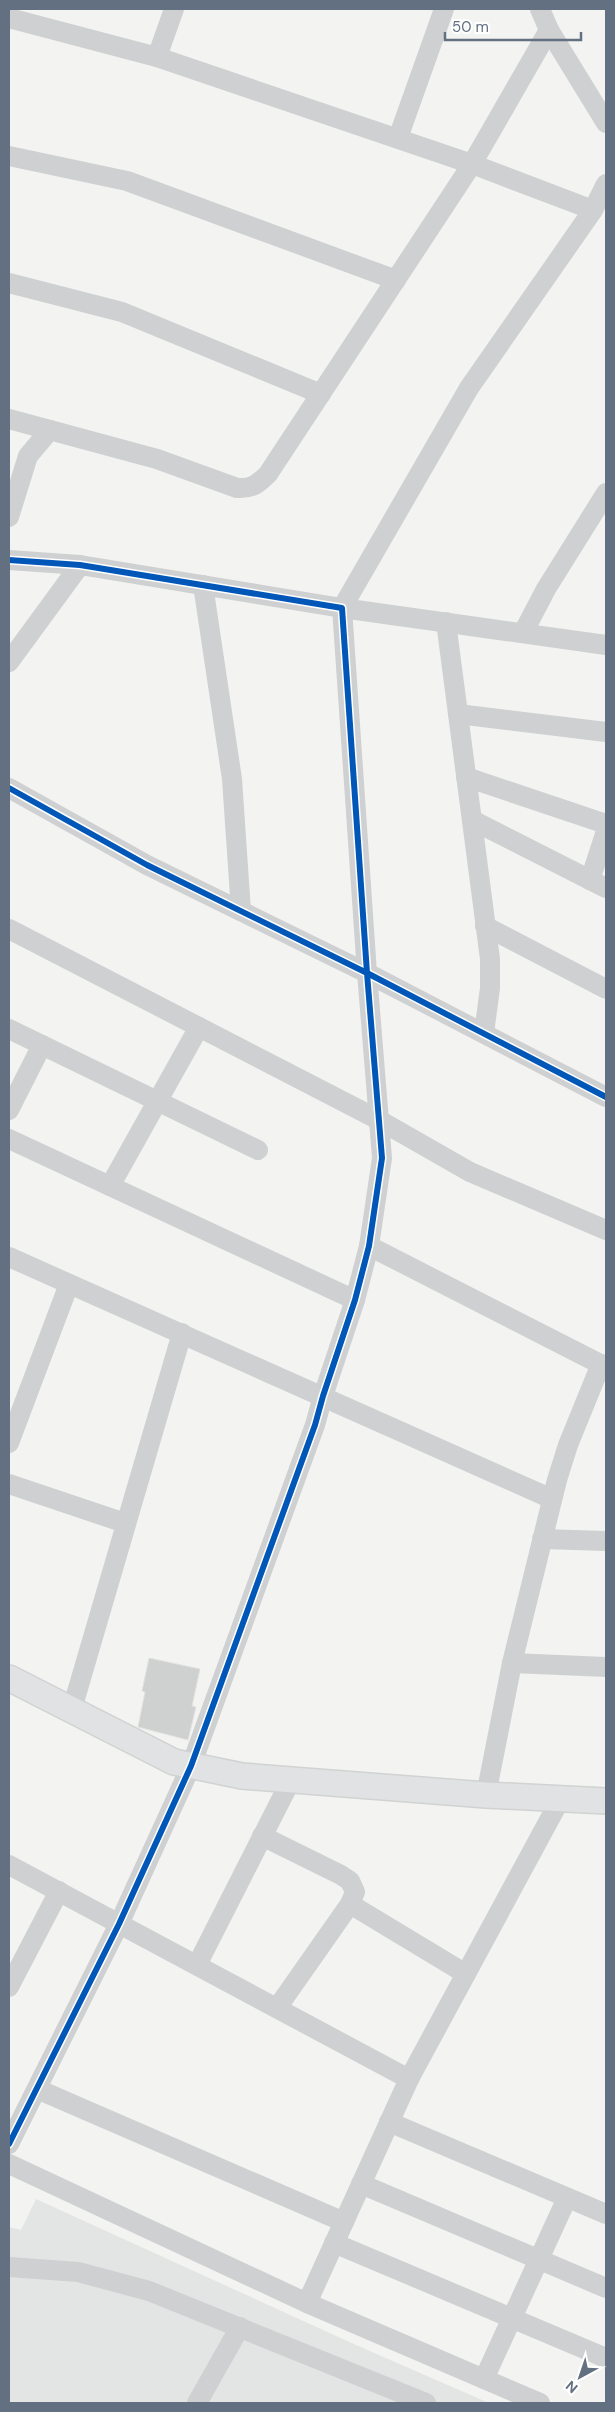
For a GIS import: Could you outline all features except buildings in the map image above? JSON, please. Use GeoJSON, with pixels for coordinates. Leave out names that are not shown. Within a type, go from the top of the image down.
{"type":"FeatureCollection","features":[{"type":"Feature","properties":{"kind":"main road"},"geometry":{"type":"LineString","coordinates":[[9,1678],[174,1762],[191,1766],[242,1776],[486,1795],[606,1801]]}},
{"type":"Feature","properties":{"kind":"street"},"geometry":{"type":"LineString","coordinates":[[157,57],[174,9]]}},
{"type":"Feature","properties":{"kind":"street"},"geometry":{"type":"LineString","coordinates":[[398,138],[444,9]]}},
{"type":"Feature","properties":{"kind":"street"},"geometry":{"type":"LineString","coordinates":[[540,9],[550,30],[606,123]]}},
{"type":"Feature","properties":{"kind":"street"},"geometry":{"type":"LineString","coordinates":[[9,23],[157,57],[398,138],[593,210]]}},
{"type":"Feature","properties":{"kind":"street"},"geometry":{"type":"LineString","coordinates":[[9,419],[157,459],[237,488],[249,489],[258,484],[268,474],[472,164],[550,30]]}},
{"type":"Feature","properties":{"kind":"street"},"geometry":{"type":"LineString","coordinates":[[9,156],[127,181],[396,280]]}},
{"type":"Feature","properties":{"kind":"street"},"geometry":{"type":"LineString","coordinates":[[9,2144],[119,1924],[191,1766],[316,1425],[323,1396],[355,1300],[369,1246],[382,1158],[367,973],[342,608],[469,388],[593,210],[606,184]]}},
{"type":"Feature","properties":{"kind":"street"},"geometry":{"type":"LineString","coordinates":[[9,283],[122,312],[320,394]]}},
{"type":"Feature","properties":{"kind":"street"},"geometry":{"type":"LineString","coordinates":[[9,517],[28,456],[50,430]]}},
{"type":"Feature","properties":{"kind":"street"},"geometry":{"type":"LineString","coordinates":[[522,633],[546,589],[606,492]]}},
{"type":"Feature","properties":{"kind":"street"},"geometry":{"type":"LineString","coordinates":[[9,560],[80,565],[342,608],[606,645]]}},
{"type":"Feature","properties":{"kind":"street"},"geometry":{"type":"LineString","coordinates":[[9,662],[80,565]]}},
{"type":"Feature","properties":{"kind":"street"},"geometry":{"type":"LineString","coordinates":[[202,585],[232,779],[241,911]]}},
{"type":"Feature","properties":{"kind":"street"},"geometry":{"type":"LineString","coordinates":[[446,622],[490,969],[484,1033]]}},
{"type":"Feature","properties":{"kind":"street"},"geometry":{"type":"LineString","coordinates":[[458,714],[606,732]]}},
{"type":"Feature","properties":{"kind":"street"},"geometry":{"type":"LineString","coordinates":[[466,777],[606,824]]}},
{"type":"Feature","properties":{"kind":"street"},"geometry":{"type":"LineString","coordinates":[[9,788],[147,866],[367,973],[606,1097]]}},
{"type":"Feature","properties":{"kind":"street"},"geometry":{"type":"LineString","coordinates":[[472,820],[598,884],[606,831]]}},
{"type":"Feature","properties":{"kind":"street"},"geometry":{"type":"LineString","coordinates":[[485,926],[606,989]]}},
{"type":"Feature","properties":{"kind":"street"},"geometry":{"type":"LineString","coordinates":[[9,929],[379,1120],[470,1172],[606,1230]]}},
{"type":"Feature","properties":{"kind":"street"},"geometry":{"type":"LineString","coordinates":[[110,1186],[199,1027]]}},
{"type":"Feature","properties":{"kind":"street"},"geometry":{"type":"LineString","coordinates":[[9,1029],[258,1150]]}},
{"type":"Feature","properties":{"kind":"street"},"geometry":{"type":"LineString","coordinates":[[9,1110],[42,1045]]}},
{"type":"Feature","properties":{"kind":"street"},"geometry":{"type":"LineString","coordinates":[[9,1139],[355,1300]]}},
{"type":"Feature","properties":{"kind":"street"},"geometry":{"type":"LineString","coordinates":[[369,1246],[604,1365],[568,1445],[552,1499],[512,1663],[486,1795]]}},
{"type":"Feature","properties":{"kind":"street"},"geometry":{"type":"LineString","coordinates":[[9,1257],[552,1499]]}},
{"type":"Feature","properties":{"kind":"street"},"geometry":{"type":"LineString","coordinates":[[9,1444],[69,1284]]}},
{"type":"Feature","properties":{"kind":"street"},"geometry":{"type":"LineString","coordinates":[[72,1710],[125,1523],[182,1334]]}},
{"type":"Feature","properties":{"kind":"street"},"geometry":{"type":"LineString","coordinates":[[9,1484],[125,1523]]}},
{"type":"Feature","properties":{"kind":"street"},"geometry":{"type":"LineString","coordinates":[[542,1539],[606,1541]]}},
{"type":"Feature","properties":{"kind":"street"},"geometry":{"type":"LineString","coordinates":[[512,1663],[606,1668]]}},
{"type":"Feature","properties":{"kind":"street"},"geometry":{"type":"LineString","coordinates":[[197,1965],[291,1780]]}},
{"type":"Feature","properties":{"kind":"street"},"geometry":{"type":"LineString","coordinates":[[307,2303],[409,2079],[560,1800]]}},
{"type":"Feature","properties":{"kind":"street"},"geometry":{"type":"LineString","coordinates":[[262,1836],[350,1881],[355,1892],[350,1904],[277,2008]]}},
{"type":"Feature","properties":{"kind":"street"},"geometry":{"type":"LineString","coordinates":[[9,1865],[409,2079]]}},
{"type":"Feature","properties":{"kind":"street"},"geometry":{"type":"LineString","coordinates":[[9,1987],[59,1891]]}},
{"type":"Feature","properties":{"kind":"street"},"geometry":{"type":"LineString","coordinates":[[350,1904],[466,1974]]}},
{"type":"Feature","properties":{"kind":"street"},"geometry":{"type":"LineString","coordinates":[[37,2089],[344,2222]]}},
{"type":"Feature","properties":{"kind":"street"},"geometry":{"type":"LineString","coordinates":[[389,2122],[606,2214]]}},
{"type":"Feature","properties":{"kind":"street"},"geometry":{"type":"LineString","coordinates":[[9,2164],[307,2303],[540,2403]]}},
{"type":"Feature","properties":{"kind":"street"},"geometry":{"type":"LineString","coordinates":[[361,2184],[606,2288]]}},
{"type":"Feature","properties":{"kind":"street"},"geometry":{"type":"LineString","coordinates":[[484,2379],[567,2198]]}},
{"type":"Feature","properties":{"kind":"street"},"geometry":{"type":"LineString","coordinates":[[334,2243],[606,2358]]}},
{"type":"Feature","properties":{"kind":"street"},"geometry":{"type":"LineString","coordinates":[[9,2267],[78,2272],[149,2291],[426,2403]]}},
{"type":"Feature","properties":{"kind":"street"},"geometry":{"type":"LineString","coordinates":[[197,2403],[240,2327]]}},
{"type":"Feature","properties":{"kind":"shaded area"},"geometry":{"type":"Polygon","coordinates":[[[36,2199],[356,2345],[489,2403],[9,2403],[9,2227],[21,2230],[36,2199]]]}},
{"type":"Feature","properties":{"kind":"cycle path"},"geometry":{"type":"LineString","coordinates":[[9,560],[80,565],[342,608],[367,973],[606,1097]]}},
{"type":"Feature","properties":{"kind":"cycle path"},"geometry":{"type":"LineString","coordinates":[[9,788],[147,865],[367,973],[382,1158],[369,1246],[355,1300],[315,1425],[191,1766],[119,1924],[9,2144]]}}]}
